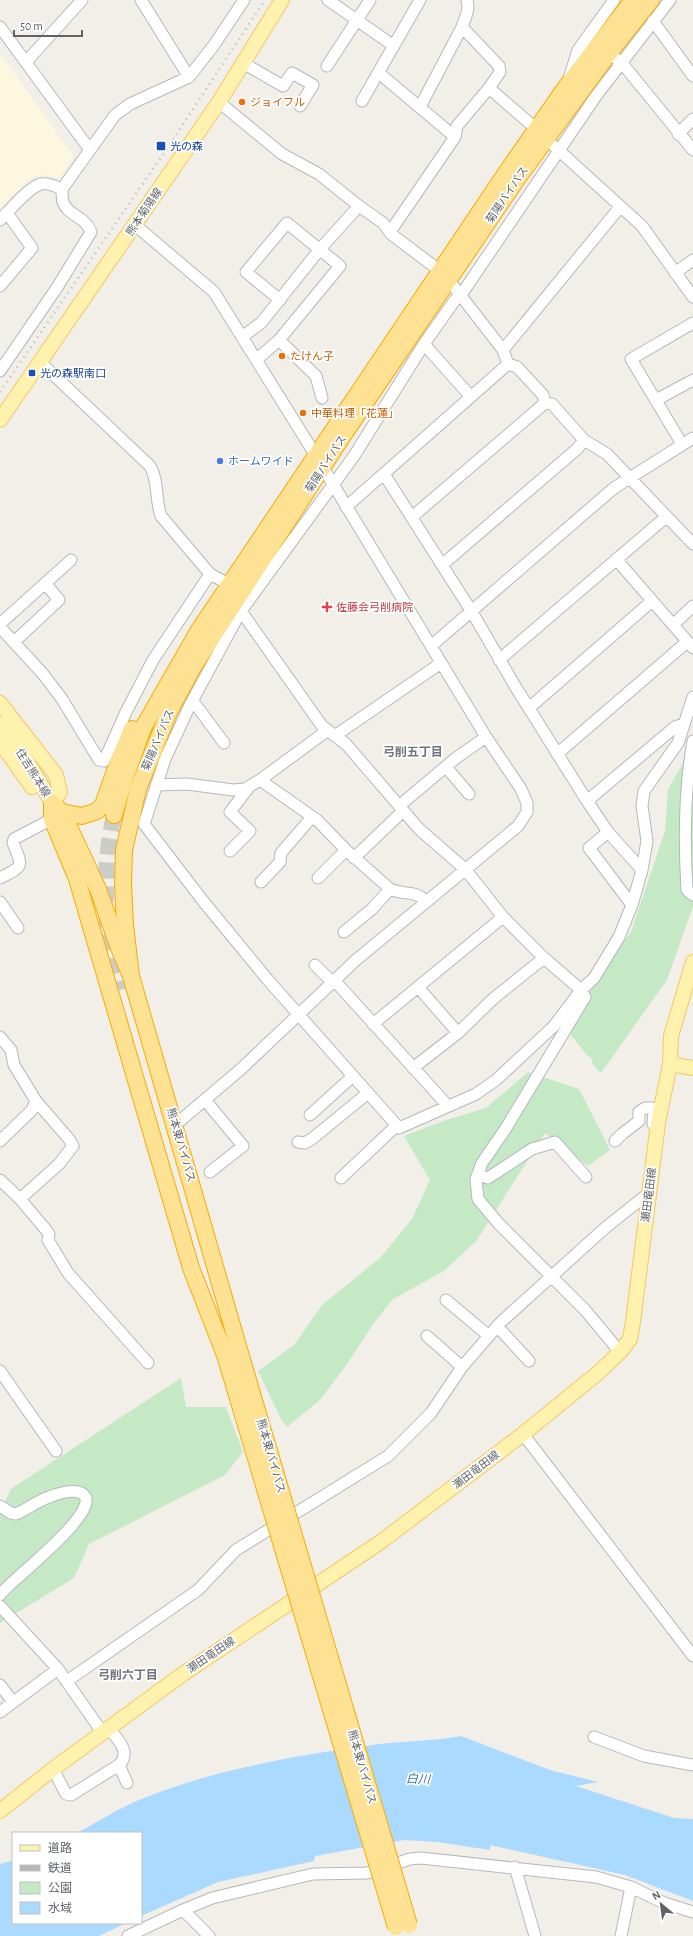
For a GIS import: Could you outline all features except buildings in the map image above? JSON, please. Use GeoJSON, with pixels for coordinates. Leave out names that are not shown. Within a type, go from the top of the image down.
{"type":"FeatureCollection","features":[{"type":"Feature","properties":{"kind":"highway","name":"菊陽バイパス"},"geometry":{"type":"LineString","coordinates":[[123,984],[125,925],[123,883],[124,850],[138,789],[169,712],[194,667],[320,462],[445,276],[508,170],[615,58],[650,0]]}},
{"type":"Feature","properties":{"kind":"highway","name":"菊陽バイパス"},"geometry":{"type":"LineString","coordinates":[[542,134],[566,88],[622,2]]}},
{"type":"Feature","properties":{"kind":"highway","name":"菊陽バイパス"},"geometry":{"type":"LineString","coordinates":[[114,815],[136,747],[156,702],[199,630],[277,514],[320,462]]}},
{"type":"Feature","properties":{"kind":"highway"},"geometry":{"type":"LineString","coordinates":[[55,811],[82,816],[97,811],[103,805],[124,746],[158,676],[216,578],[277,514]]}},
{"type":"Feature","properties":{"kind":"highway"},"geometry":{"type":"LineString","coordinates":[[55,811],[83,897],[123,984]]}},
{"type":"Feature","properties":{"kind":"highway"},"geometry":{"type":"LineString","coordinates":[[55,811],[98,889],[105,908],[191,1268],[232,1354]]}},
{"type":"Feature","properties":{"kind":"highway"},"geometry":{"type":"LineString","coordinates":[[83,897],[98,909],[105,908],[113,901],[123,883]]}},
{"type":"Feature","properties":{"kind":"highway","name":"熊本東バイパス"},"geometry":{"type":"LineString","coordinates":[[123,984],[175,1125],[232,1354],[404,1931]]}},
{"type":"Feature","properties":{"kind":"main road","name":"熊本菊陽線"},"geometry":{"type":"LineString","coordinates":[[0,420],[219,102],[282,0]]}},
{"type":"Feature","properties":{"kind":"main road"},"geometry":{"type":"LineString","coordinates":[[0,704],[56,775],[60,792],[55,811],[41,799],[0,742]]}},
{"type":"Feature","properties":{"kind":"main road","name":"住吉熊本線"},"geometry":{"type":"LineString","coordinates":[[0,724],[27,761],[55,811]]}},
{"type":"Feature","properties":{"kind":"main road","name":"瀬田竜田線"},"geometry":{"type":"LineString","coordinates":[[1,1807],[189,1670],[382,1541],[523,1434],[598,1373],[620,1352],[630,1339],[658,1124],[670,1064],[671,1036],[693,962]]}},
{"type":"Feature","properties":{"kind":"main road"},"geometry":{"type":"LineString","coordinates":[[670,1064],[693,1068]]}},
{"type":"Feature","properties":{"kind":"street"},"geometry":{"type":"LineString","coordinates":[[26,62],[82,0]]}},
{"type":"Feature","properties":{"kind":"street"},"geometry":{"type":"LineString","coordinates":[[141,0],[189,77]]}},
{"type":"Feature","properties":{"kind":"street"},"geometry":{"type":"LineString","coordinates":[[0,371],[58,286],[90,232],[88,223],[70,211],[63,202],[62,189],[115,115],[130,104],[189,77],[214,45],[244,0]]}},
{"type":"Feature","properties":{"kind":"street"},"geometry":{"type":"LineString","coordinates":[[328,0],[394,46]]}},
{"type":"Feature","properties":{"kind":"street"},"geometry":{"type":"LineString","coordinates":[[327,66],[370,0]]}},
{"type":"Feature","properties":{"kind":"street"},"geometry":{"type":"LineString","coordinates":[[362,101],[420,0]]}},
{"type":"Feature","properties":{"kind":"street"},"geometry":{"type":"LineString","coordinates":[[420,107],[462,27],[467,13],[467,0]]}},
{"type":"Feature","properties":{"kind":"street"},"geometry":{"type":"LineString","coordinates":[[670,0],[653,21],[615,58],[558,150],[461,295],[455,300],[424,344],[354,456],[332,483],[241,611],[193,701],[165,759],[144,824],[203,901],[399,1128],[476,1094],[496,1080],[554,1026],[581,990],[594,978],[619,937],[632,905],[642,870],[647,841],[642,806],[644,791],[678,743],[693,697]]}},
{"type":"Feature","properties":{"kind":"street"},"geometry":{"type":"LineString","coordinates":[[653,21],[693,76]]}},
{"type":"Feature","properties":{"kind":"street"},"geometry":{"type":"LineString","coordinates":[[0,27],[90,150]]}},
{"type":"Feature","properties":{"kind":"street"},"geometry":{"type":"LineString","coordinates":[[390,232],[455,137],[457,126],[489,88],[500,72],[499,66],[462,27]]}},
{"type":"Feature","properties":{"kind":"street"},"geometry":{"type":"LineString","coordinates":[[615,58],[693,150]]}},
{"type":"Feature","properties":{"kind":"street"},"geometry":{"type":"LineString","coordinates":[[243,63],[283,86],[292,74],[313,85],[300,106]]}},
{"type":"Feature","properties":{"kind":"street"},"geometry":{"type":"LineString","coordinates":[[379,73],[455,137]]}},
{"type":"Feature","properties":{"kind":"street"},"geometry":{"type":"LineString","coordinates":[[489,88],[590,177],[620,207],[642,226],[693,297]]}},
{"type":"Feature","properties":{"kind":"street"},"geometry":{"type":"LineString","coordinates":[[219,102],[282,154],[319,174],[383,223],[391,234],[445,276],[503,350],[508,364]]}},
{"type":"Feature","properties":{"kind":"street"},"geometry":{"type":"LineString","coordinates":[[678,134],[693,119]]}},
{"type":"Feature","properties":{"kind":"street"},"geometry":{"type":"LineString","coordinates":[[0,286],[32,248],[3,217],[34,188],[41,184],[49,184],[62,189]]}},
{"type":"Feature","properties":{"kind":"street"},"geometry":{"type":"LineString","coordinates":[[242,336],[261,323],[320,249],[359,206]]}},
{"type":"Feature","properties":{"kind":"street"},"geometry":{"type":"LineString","coordinates":[[503,350],[620,207]]}},
{"type":"Feature","properties":{"kind":"street"},"geometry":{"type":"LineString","coordinates":[[256,360],[279,340],[340,266],[287,223],[246,272],[280,300]]}},
{"type":"Feature","properties":{"kind":"street"},"geometry":{"type":"LineString","coordinates":[[135,225],[214,292],[320,462],[486,737],[521,789],[527,803],[527,812],[518,826],[426,901],[333,981],[241,1070],[175,1125]]}},
{"type":"Feature","properties":{"kind":"street"},"geometry":{"type":"LineString","coordinates":[[675,273],[693,260]]}},
{"type":"Feature","properties":{"kind":"street"},"geometry":{"type":"LineString","coordinates":[[682,444],[631,359],[693,323]]}},
{"type":"Feature","properties":{"kind":"street"},"geometry":{"type":"LineString","coordinates":[[279,340],[316,376],[322,398]]}},
{"type":"Feature","properties":{"kind":"street"},"geometry":{"type":"LineString","coordinates":[[424,344],[470,398]]}},
{"type":"Feature","properties":{"kind":"street"},"geometry":{"type":"LineString","coordinates":[[0,627],[48,680],[73,714],[99,760],[104,761],[126,712],[153,660],[216,578],[161,516],[157,504],[155,474],[150,466],[40,362]]}},
{"type":"Feature","properties":{"kind":"street"},"geometry":{"type":"LineString","coordinates":[[346,507],[508,364]]}},
{"type":"Feature","properties":{"kind":"street"},"geometry":{"type":"LineString","coordinates":[[508,364],[517,367],[543,395],[544,404]]}},
{"type":"Feature","properties":{"kind":"street"},"geometry":{"type":"LineString","coordinates":[[656,400],[693,380]]}},
{"type":"Feature","properties":{"kind":"street"},"geometry":{"type":"LineString","coordinates":[[412,517],[544,404],[552,404],[584,440],[607,454],[693,544]]}},
{"type":"Feature","properties":{"kind":"street"},"geometry":{"type":"LineString","coordinates":[[431,646],[614,488],[693,438]]}},
{"type":"Feature","properties":{"kind":"street"},"geometry":{"type":"LineString","coordinates":[[442,565],[577,449],[584,440]]}},
{"type":"Feature","properties":{"kind":"street"},"geometry":{"type":"LineString","coordinates":[[384,474],[472,612],[499,660],[587,801],[608,832],[642,870]]}},
{"type":"Feature","properties":{"kind":"street"},"geometry":{"type":"LineString","coordinates":[[499,660],[666,517]]}},
{"type":"Feature","properties":{"kind":"street"},"geometry":{"type":"LineString","coordinates":[[557,754],[690,645],[616,559]]}},
{"type":"Feature","properties":{"kind":"street"},"geometry":{"type":"LineString","coordinates":[[0,624],[71,560]]}},
{"type":"Feature","properties":{"kind":"street"},"geometry":{"type":"LineString","coordinates":[[14,642],[59,600],[45,583]]}},
{"type":"Feature","properties":{"kind":"street"},"geometry":{"type":"LineString","coordinates":[[529,708],[652,601]]}},
{"type":"Feature","properties":{"kind":"street"},"geometry":{"type":"LineString","coordinates":[[673,625],[693,606]]}},
{"type":"Feature","properties":{"kind":"street"},"geometry":{"type":"LineString","coordinates":[[241,611],[315,717],[354,753],[419,830],[465,869],[503,917],[544,958],[581,990],[585,998],[506,1128],[482,1163],[476,1179],[478,1199],[499,1224],[552,1275],[585,1310],[620,1352]]}},
{"type":"Feature","properties":{"kind":"street"},"geometry":{"type":"LineString","coordinates":[[230,851],[250,831],[230,812],[249,787],[441,663]]}},
{"type":"Feature","properties":{"kind":"street"},"geometry":{"type":"LineString","coordinates":[[193,701],[224,743]]}},
{"type":"Feature","properties":{"kind":"street"},"geometry":{"type":"LineString","coordinates":[[587,801],[675,727],[684,724]]}},
{"type":"Feature","properties":{"kind":"street"},"geometry":{"type":"LineString","coordinates":[[354,858],[401,808],[446,766],[486,737]]}},
{"type":"Feature","properties":{"kind":"street"},"geometry":{"type":"LineString","coordinates":[[693,741],[687,771],[685,806],[686,890],[693,895]]}},
{"type":"Feature","properties":{"kind":"street"},"geometry":{"type":"LineString","coordinates":[[446,766],[469,794]]}},
{"type":"Feature","properties":{"kind":"street"},"geometry":{"type":"LineString","coordinates":[[260,780],[312,817],[354,858],[390,889],[397,892],[417,893],[426,901]]}},
{"type":"Feature","properties":{"kind":"street"},"geometry":{"type":"LineString","coordinates":[[156,785],[188,784],[233,790],[249,787]]}},
{"type":"Feature","properties":{"kind":"street"},"geometry":{"type":"LineString","coordinates":[[0,878],[16,870],[19,865],[20,859],[13,843],[14,839],[55,811]]}},
{"type":"Feature","properties":{"kind":"street"},"geometry":{"type":"LineString","coordinates":[[262,882],[280,862],[281,853],[312,817]]}},
{"type":"Feature","properties":{"kind":"street"},"geometry":{"type":"LineString","coordinates":[[608,832],[589,848],[632,905]]}},
{"type":"Feature","properties":{"kind":"street"},"geometry":{"type":"LineString","coordinates":[[318,878],[346,850]]}},
{"type":"Feature","properties":{"kind":"street"},"geometry":{"type":"LineString","coordinates":[[344,932],[375,907],[390,889]]}},
{"type":"Feature","properties":{"kind":"street"},"geometry":{"type":"LineString","coordinates":[[0,902],[18,928]]}},
{"type":"Feature","properties":{"kind":"street"},"geometry":{"type":"LineString","coordinates":[[373,1024],[503,917]]}},
{"type":"Feature","properties":{"kind":"street"},"geometry":{"type":"LineString","coordinates":[[413,1068],[458,1033],[494,998],[544,958]]}},
{"type":"Feature","properties":{"kind":"street"},"geometry":{"type":"LineString","coordinates":[[315,965],[333,981],[448,1106]]}},
{"type":"Feature","properties":{"kind":"street"},"geometry":{"type":"LineString","coordinates":[[418,987],[458,1033]]}},
{"type":"Feature","properties":{"kind":"street"},"geometry":{"type":"LineString","coordinates":[[0,1037],[11,1050],[14,1065],[36,1101],[69,1139],[73,1146],[59,1164],[20,1199]]}},
{"type":"Feature","properties":{"kind":"street"},"geometry":{"type":"LineString","coordinates":[[310,1115],[353,1076]]}},
{"type":"Feature","properties":{"kind":"street"},"geometry":{"type":"LineString","coordinates":[[298,1142],[305,1143],[313,1138],[368,1093]]}},
{"type":"Feature","properties":{"kind":"street"},"geometry":{"type":"LineString","coordinates":[[205,1100],[243,1146],[210,1172]]}},
{"type":"Feature","properties":{"kind":"street"},"geometry":{"type":"LineString","coordinates":[[0,1141],[32,1110],[36,1101]]}},
{"type":"Feature","properties":{"kind":"street"},"geometry":{"type":"LineString","coordinates":[[615,1141],[639,1121],[639,1112],[645,1108],[652,1108],[654,1112],[648,1194],[644,1216]]}},
{"type":"Feature","properties":{"kind":"street"},"geometry":{"type":"LineString","coordinates":[[341,1178],[396,1126]]}},
{"type":"Feature","properties":{"kind":"street"},"geometry":{"type":"LineString","coordinates":[[478,1175],[488,1178],[532,1149],[555,1142],[586,1177]]}},
{"type":"Feature","properties":{"kind":"street"},"geometry":{"type":"LineString","coordinates":[[0,1180],[20,1199],[47,1231],[49,1234],[48,1240],[68,1273],[148,1363]]}},
{"type":"Feature","properties":{"kind":"street"},"geometry":{"type":"LineString","coordinates":[[67,1681],[198,1590],[236,1550],[388,1456],[431,1413],[462,1367],[497,1326],[605,1228],[648,1194]]}},
{"type":"Feature","properties":{"kind":"street"},"geometry":{"type":"LineString","coordinates":[[446,1300],[489,1336]]}},
{"type":"Feature","properties":{"kind":"street"},"geometry":{"type":"LineString","coordinates":[[497,1326],[529,1361]]}},
{"type":"Feature","properties":{"kind":"street"},"geometry":{"type":"LineString","coordinates":[[427,1336],[462,1367]]}},
{"type":"Feature","properties":{"kind":"street"},"geometry":{"type":"LineString","coordinates":[[0,1371],[56,1451]]}},
{"type":"Feature","properties":{"kind":"street"},"geometry":{"type":"LineString","coordinates":[[523,1434],[693,1656]]}},
{"type":"Feature","properties":{"kind":"street"},"geometry":{"type":"LineString","coordinates":[[0,1506],[11,1513],[16,1514],[48,1497],[77,1491],[84,1494],[87,1499],[84,1509],[57,1543],[0,1595]]}},
{"type":"Feature","properties":{"kind":"street"},"geometry":{"type":"LineString","coordinates":[[0,1606],[58,1669],[125,1753],[124,1759],[119,1765],[71,1795],[66,1794],[53,1769]]}},
{"type":"Feature","properties":{"kind":"street"},"geometry":{"type":"LineString","coordinates":[[0,1712],[58,1669]]}},
{"type":"Feature","properties":{"kind":"street"},"geometry":{"type":"LineString","coordinates":[[0,1684],[13,1702]]}},
{"type":"Feature","properties":{"kind":"street"},"geometry":{"type":"LineString","coordinates":[[594,1737],[644,1756],[693,1766]]}},
{"type":"Feature","properties":{"kind":"street"},"geometry":{"type":"LineString","coordinates":[[119,1765],[127,1783]]}},
{"type":"Feature","properties":{"kind":"street"},"geometry":{"type":"LineString","coordinates":[[128,1936],[212,1898],[313,1874],[367,1873],[410,1859],[421,1858],[596,1877],[631,1887],[664,1903],[693,1912]]}},
{"type":"Feature","properties":{"kind":"street"},"geometry":{"type":"LineString","coordinates":[[514,1867],[535,1936]]}},
{"type":"Feature","properties":{"kind":"street"},"geometry":{"type":"LineString","coordinates":[[621,1936],[631,1887]]}},
{"type":"Feature","properties":{"kind":"street"},"geometry":{"type":"LineString","coordinates":[[183,1910],[209,1936]]}},
{"type":"Feature","properties":{"kind":"shaded area"},"geometry":{"type":"Polygon","coordinates":[[[0,53],[73,156],[72,160],[61,176],[57,178],[46,175],[36,176],[28,180],[0,208],[0,53]]]}},
{"type":"Feature","properties":{"kind":"green space"},"geometry":{"type":"Polygon","coordinates":[[[693,746],[693,906],[667,980],[601,1073],[593,1065],[592,1059],[562,1024],[631,932],[665,831],[668,789],[693,746]]]}},
{"type":"Feature","properties":{"kind":"green space"},"geometry":{"type":"Polygon","coordinates":[[[528,1072],[579,1089],[610,1150],[588,1166],[545,1133],[477,1240],[444,1271],[393,1299],[374,1323],[345,1367],[320,1400],[287,1427],[281,1419],[258,1371],[294,1345],[322,1305],[380,1258],[412,1219],[430,1180],[404,1136],[446,1120],[486,1108],[528,1072]]]}},
{"type":"Feature","properties":{"kind":"green space"},"geometry":{"type":"Polygon","coordinates":[[[181,1378],[186,1407],[226,1407],[243,1452],[225,1475],[89,1544],[74,1578],[0,1623],[0,1513],[11,1489],[181,1378]]]}},
{"type":"Feature","properties":{"kind":"water","name":"白川"},"geometry":{"type":"Polygon","coordinates":[[[461,1736],[550,1770],[598,1782],[576,1786],[674,1818],[693,1819],[693,1901],[625,1875],[490,1845],[490,1850],[437,1842],[404,1840],[315,1856],[314,1861],[218,1882],[142,1916],[142,1832],[79,1832],[118,1810],[144,1798],[201,1778],[260,1764],[350,1748],[461,1736]]]}},
{"type":"Feature","properties":{"kind":"water"},"geometry":{"type":"Polygon","coordinates":[[[12,1860],[12,1924],[124,1924],[99,1936],[0,1936],[0,1864],[12,1860]]]}},
{"type":"Feature","properties":{"kind":"tunnel"},"geometry":{"type":"LineString","coordinates":[[114,815],[108,848],[106,899],[110,948],[120,990]]}},
{"type":"Feature","properties":{"kind":"railway"},"geometry":{"type":"LineString","coordinates":[[0,392],[166,150],[265,0]]}},
{"type":"Feature","properties":{"kind":"place","name":"ジョイフル"},"geometry":{"type":"Point","coordinates":[242,102]}},
{"type":"Feature","properties":{"kind":"place","name":"光の森"},"geometry":{"type":"Point","coordinates":[161,146]}},
{"type":"Feature","properties":{"kind":"place","name":"たけん子"},"geometry":{"type":"Point","coordinates":[282,356]}},
{"type":"Feature","properties":{"kind":"place","name":"光の森駅南口"},"geometry":{"type":"Point","coordinates":[32,373]}},
{"type":"Feature","properties":{"kind":"place","name":"中華料理「花蓮」"},"geometry":{"type":"Point","coordinates":[303,413]}},
{"type":"Feature","properties":{"kind":"place","name":"ホームワイド"},"geometry":{"type":"Point","coordinates":[220,461]}},
{"type":"Feature","properties":{"kind":"place","name":"佐藤会弓削病院"},"geometry":{"type":"Point","coordinates":[327,607]}},
{"type":"Feature","properties":{"kind":"district","name":"弓削五丁目"},"geometry":{"type":"Point","coordinates":[413,752]}},
{"type":"Feature","properties":{"kind":"district","name":"弓削六丁目"},"geometry":{"type":"Point","coordinates":[128,1675]}}]}
